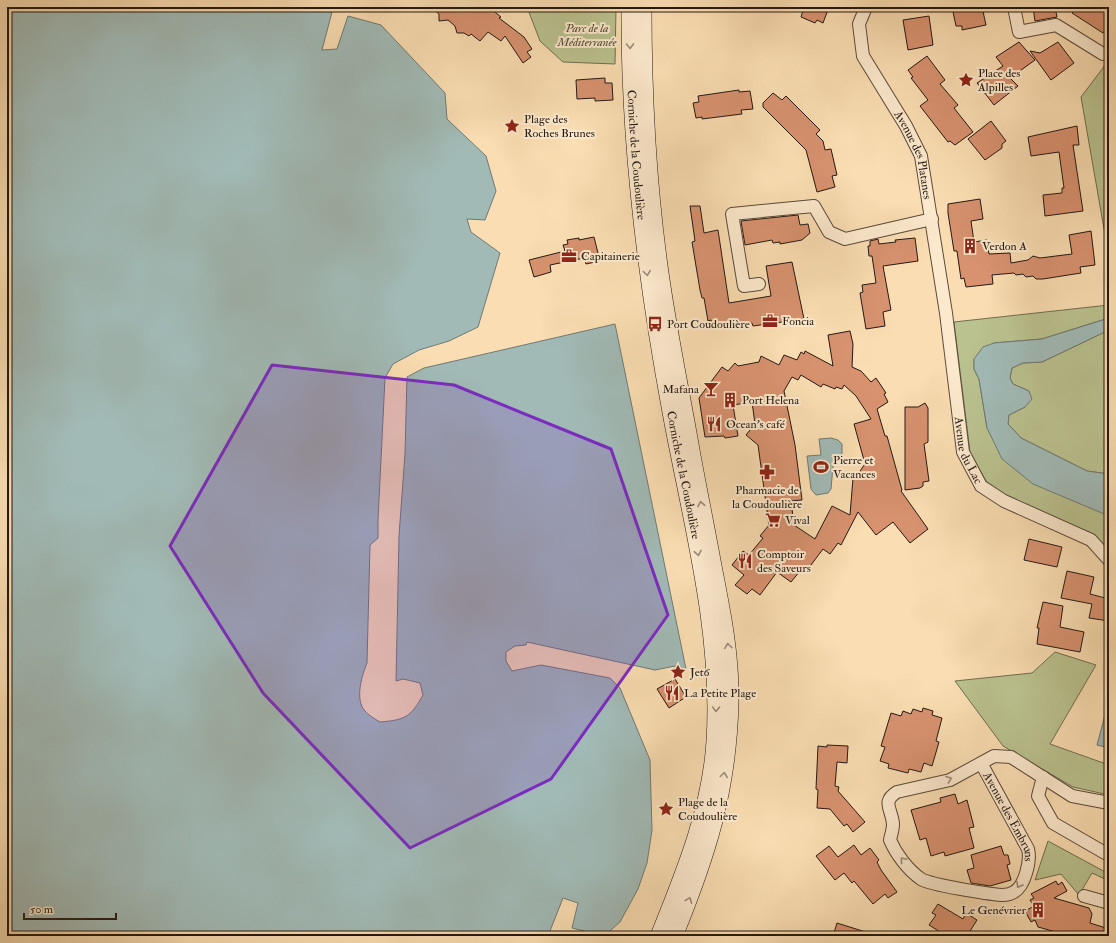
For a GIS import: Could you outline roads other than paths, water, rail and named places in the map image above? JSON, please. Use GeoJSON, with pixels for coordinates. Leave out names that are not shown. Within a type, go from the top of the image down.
{"type":"FeatureCollection","features":[{"type":"Feature","properties":{"kind":"main road","name":"Corniche de la Coudoulière"},"geometry":{"type":"LineString","coordinates":[[630,7],[631,102],[646,268],[661,362],[709,612],[715,656],[716,687],[715,743],[704,807],[688,861],[659,936]]}},
{"type":"Feature","properties":{"kind":"main road","name":"Corniche de la Coudoulière"},"geometry":{"type":"LineString","coordinates":[[644,7],[646,120],[657,255],[692,452],[726,628],[730,672],[728,740],[724,778],[717,812],[703,862],[674,936]]}},
{"type":"Feature","properties":{"kind":"street","name":"Avenue des Platanes"},"geometry":{"type":"LineString","coordinates":[[866,7],[859,24],[863,56],[906,126],[921,156],[946,313]]}},
{"type":"Feature","properties":{"kind":"street"},"geometry":{"type":"LineString","coordinates":[[1014,7],[1019,32],[1056,25],[1103,54]]}},
{"type":"Feature","properties":{"kind":"street"},"geometry":{"type":"LineString","coordinates":[[759,284],[744,286],[732,214],[814,206],[829,232],[845,239],[932,218]]}},
{"type":"Feature","properties":{"kind":"street","name":"Avenue du Lac"},"geometry":{"type":"LineString","coordinates":[[946,313],[963,452],[981,486],[1004,501],[1091,540],[1109,560]]}},
{"type":"Feature","properties":{"kind":"street","name":"Avenue des Embruns"},"geometry":{"type":"LineString","coordinates":[[982,762],[1030,855],[1030,862],[1019,887],[1013,893],[990,894],[925,881],[913,872],[901,858],[890,840],[893,826],[888,806],[891,796],[897,792],[950,780],[982,762],[994,756],[1006,756],[1011,757],[1072,796],[1109,803]]}},
{"type":"Feature","properties":{"kind":"street"},"geometry":{"type":"LineString","coordinates":[[1043,777],[1038,796],[1053,823],[1105,853]]}},
{"type":"Feature","properties":{"kind":"street"},"geometry":{"type":"LineString","coordinates":[[1084,896],[1109,903]]}},
{"type":"Feature","properties":{"kind":"water"},"geometry":{"type":"Polygon","coordinates":[[[7,7],[312,7],[332,12],[322,50],[337,49],[348,16],[381,25],[445,93],[447,119],[486,156],[496,191],[485,220],[467,219],[471,232],[500,253],[478,327],[449,341],[419,350],[393,364],[385,378],[378,538],[370,545],[367,663],[360,686],[361,705],[364,710],[380,722],[396,720],[411,713],[423,695],[420,683],[403,679],[396,681],[399,536],[405,454],[407,377],[424,368],[615,324],[686,669],[676,671],[675,666],[655,670],[527,642],[526,645],[515,646],[506,652],[506,661],[512,671],[541,665],[610,678],[620,688],[650,760],[652,830],[647,863],[638,889],[620,922],[604,936],[572,928],[578,903],[563,898],[548,936],[7,936],[7,7]]]}},
{"type":"Feature","properties":{"kind":"water"},"geometry":{"type":"Polygon","coordinates":[[[1109,318],[1109,330],[1042,362],[1023,363],[1012,368],[1010,378],[1013,384],[1029,391],[1032,399],[1025,407],[1009,415],[1008,424],[1021,438],[1087,471],[1109,474],[1109,516],[1033,484],[1002,459],[987,428],[979,379],[974,369],[974,359],[983,347],[994,343],[1042,339],[1109,318]]]}},
{"type":"Feature","properties":{"kind":"water","name":"Pierre et Vacances"},"geometry":{"type":"Polygon","coordinates":[[[831,438],[838,440],[842,444],[842,457],[833,466],[831,489],[828,493],[816,495],[811,489],[807,456],[821,455],[819,439],[831,438]]]}},
{"type":"Feature","properties":{"kind":"water"},"geometry":{"type":"Polygon","coordinates":[[[1106,711],[1109,712],[1109,748],[1097,745],[1106,711]]]}},
{"type":"Feature","properties":{"kind":"place","name":"Place des Alpilles"},"geometry":{"type":"Point","coordinates":[966,80]}},
{"type":"Feature","properties":{"kind":"place","name":"Plage des Roches Brunes"},"geometry":{"type":"Point","coordinates":[512,126]}},
{"type":"Feature","properties":{"kind":"place","name":"Verdon A"},"geometry":{"type":"Point","coordinates":[970,246]}},
{"type":"Feature","properties":{"kind":"place","name":"Capitainerie"},"geometry":{"type":"Point","coordinates":[569,256]}},
{"type":"Feature","properties":{"kind":"place","name":"Foncia"},"geometry":{"type":"Point","coordinates":[770,321]}},
{"type":"Feature","properties":{"kind":"place","name":"Port Coudoulière"},"geometry":{"type":"Point","coordinates":[655,324]}},
{"type":"Feature","properties":{"kind":"place","name":"Mafana"},"geometry":{"type":"Point","coordinates":[711,389]}},
{"type":"Feature","properties":{"kind":"place","name":"Port Helena"},"geometry":{"type":"Point","coordinates":[730,400]}},
{"type":"Feature","properties":{"kind":"place","name":"Ocean's café"},"geometry":{"type":"Point","coordinates":[714,424]}},
{"type":"Feature","properties":{"kind":"place","name":"Pierre et Vacances"},"geometry":{"type":"Point","coordinates":[821,467]}},
{"type":"Feature","properties":{"kind":"place","name":"Pharmacie de la Coudoulière"},"geometry":{"type":"Point","coordinates":[767,472]}},
{"type":"Feature","properties":{"kind":"place","name":"Vival"},"geometry":{"type":"Point","coordinates":[773,520]}},
{"type":"Feature","properties":{"kind":"place","name":"Comptoir des Saveurs"},"geometry":{"type":"Point","coordinates":[745,561]}},
{"type":"Feature","properties":{"kind":"place","name":"Jet6"},"geometry":{"type":"Point","coordinates":[678,672]}},
{"type":"Feature","properties":{"kind":"place","name":"La Petite Plage"},"geometry":{"type":"Point","coordinates":[672,693]}},
{"type":"Feature","properties":{"kind":"place","name":"Plage de la Coudoulière"},"geometry":{"type":"Point","coordinates":[666,809]}},
{"type":"Feature","properties":{"kind":"place","name":"Le Genévrier"},"geometry":{"type":"Point","coordinates":[1038,910]}},
{"type":"Feature","properties":{"kind":"park label","name":"Parc de la Méditerranée"},"geometry":{"type":"Point","coordinates":[587,35]}}]}
